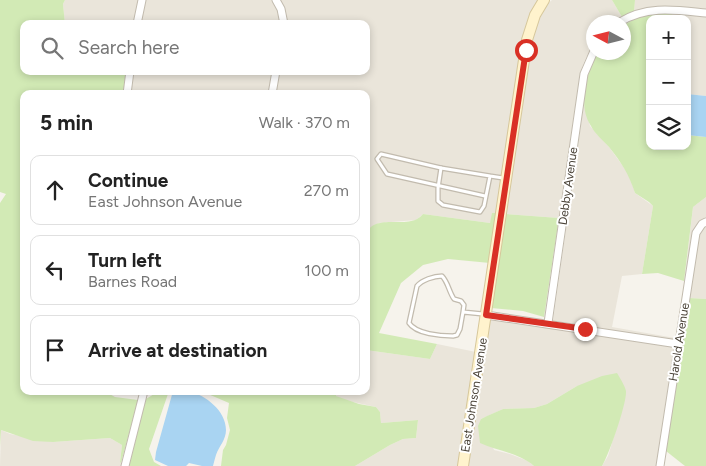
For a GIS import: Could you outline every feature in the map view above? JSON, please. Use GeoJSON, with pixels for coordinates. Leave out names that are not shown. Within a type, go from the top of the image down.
{"type":"FeatureCollection","features":[{"type":"Feature","properties":{"kind":"main road","name":"East Johnson Avenue"},"geometry":{"type":"LineString","coordinates":[[462,466],[527,40],[535,16],[544,0]]}},
{"type":"Feature","properties":{"kind":"street"},"geometry":{"type":"LineString","coordinates":[[138,20],[142,0]]}},
{"type":"Feature","properties":{"kind":"street"},"geometry":{"type":"LineString","coordinates":[[276,0],[281,9],[283,20]]}},
{"type":"Feature","properties":{"kind":"street"},"geometry":{"type":"LineString","coordinates":[[631,16],[667,9],[706,13]]}},
{"type":"Feature","properties":{"kind":"street","name":"Debby Avenue"},"geometry":{"type":"LineString","coordinates":[[548,323],[584,74],[590,60]]}},
{"type":"Feature","properties":{"kind":"street"},"geometry":{"type":"LineString","coordinates":[[128,90],[129,75]]}},
{"type":"Feature","properties":{"kind":"street"},"geometry":{"type":"LineString","coordinates":[[273,90],[275,75]]}},
{"type":"Feature","properties":{"kind":"street","name":"Harold Avenue"},"geometry":{"type":"LineString","coordinates":[[660,466],[696,233],[702,224],[706,222]]}},
{"type":"Feature","properties":{"kind":"street"},"geometry":{"type":"LineString","coordinates":[[486,315],[678,344]]}},
{"type":"Feature","properties":{"kind":"street"},"geometry":{"type":"LineString","coordinates":[[125,466],[143,395]]}},
{"type":"Feature","properties":{"kind":"lane"},"geometry":{"type":"LineString","coordinates":[[485,196],[387,174],[377,159],[381,154],[442,168],[506,178]]}},
{"type":"Feature","properties":{"kind":"lane"},"geometry":{"type":"LineString","coordinates":[[442,168],[438,201],[443,206],[480,212],[484,206],[490,176]]}},
{"type":"Feature","properties":{"kind":"lane"},"geometry":{"type":"LineString","coordinates":[[438,276],[442,276],[446,280],[454,299],[461,301],[464,305],[463,312],[460,329],[453,336],[421,331],[412,327],[409,323],[416,286],[420,282],[438,276]]}},
{"type":"Feature","properties":{"kind":"lane"},"geometry":{"type":"LineString","coordinates":[[463,312],[486,315]]}},
{"type":"Feature","properties":{"kind":"shaded area"},"geometry":{"type":"Polygon","coordinates":[[[65,0],[138,0],[134,20],[65,20],[63,4],[65,0]]]}},
{"type":"Feature","properties":{"kind":"shaded area"},"geometry":{"type":"Polygon","coordinates":[[[146,0],[272,0],[279,20],[142,20],[146,0]]]}},
{"type":"Feature","properties":{"kind":"shaded area"},"geometry":{"type":"Polygon","coordinates":[[[280,0],[539,0],[497,213],[490,223],[423,214],[416,220],[379,223],[370,229],[370,90],[277,90],[279,75],[370,75],[370,20],[287,20],[280,0]]]}},
{"type":"Feature","properties":{"kind":"shaded area"},"geometry":{"type":"Polygon","coordinates":[[[552,0],[612,0],[621,15],[586,15],[586,58],[580,73],[559,218],[505,214],[531,41],[545,6],[552,0]]]}},
{"type":"Feature","properties":{"kind":"shaded area"},"geometry":{"type":"Polygon","coordinates":[[[635,0],[706,0],[706,9],[667,6],[634,12],[635,0]]]}},
{"type":"Feature","properties":{"kind":"shaded area"},"geometry":{"type":"Polygon","coordinates":[[[673,13],[706,16],[706,96],[691,94],[691,15],[672,15],[673,13]]]}},
{"type":"Feature","properties":{"kind":"shaded area"},"geometry":{"type":"Polygon","coordinates":[[[133,75],[271,75],[269,90],[132,90],[133,75]]]}},
{"type":"Feature","properties":{"kind":"shaded area"},"geometry":{"type":"Polygon","coordinates":[[[584,104],[590,126],[609,147],[630,176],[635,193],[653,206],[642,274],[622,276],[612,327],[675,338],[675,340],[553,321],[584,104]]]}},
{"type":"Feature","properties":{"kind":"shaded area"},"geometry":{"type":"Polygon","coordinates":[[[706,197],[706,218],[699,222],[692,232],[684,284],[693,207],[706,197]]]}},
{"type":"Feature","properties":{"kind":"shaded area"},"geometry":{"type":"Polygon","coordinates":[[[706,226],[706,299],[689,298],[699,234],[706,226]]]}},
{"type":"Feature","properties":{"kind":"shaded area"},"geometry":{"type":"Polygon","coordinates":[[[489,318],[674,347],[656,466],[602,466],[608,456],[619,420],[577,386],[547,404],[534,408],[503,409],[481,419],[494,450],[528,461],[534,466],[466,466],[489,318]]]}},
{"type":"Feature","properties":{"kind":"shaded area"},"geometry":{"type":"Polygon","coordinates":[[[437,344],[476,352],[459,466],[355,466],[403,439],[416,438],[418,420],[381,423],[380,412],[376,407],[348,401],[335,395],[370,395],[370,351],[430,359],[437,344]]]}},
{"type":"Feature","properties":{"kind":"shaded area"},"geometry":{"type":"Polygon","coordinates":[[[1,430],[10,434],[53,442],[110,438],[122,445],[121,466],[0,466],[1,430]]]}},
{"type":"Feature","properties":{"kind":"green space"},"geometry":{"type":"Polygon","coordinates":[[[0,0],[65,0],[63,4],[65,20],[20,20],[20,75],[125,75],[124,90],[20,90],[20,395],[111,395],[138,400],[121,463],[122,445],[110,438],[53,442],[33,441],[1,430],[0,447],[0,203],[6,194],[0,192],[0,0]]]}},
{"type":"Feature","properties":{"kind":"green space"},"geometry":{"type":"Polygon","coordinates":[[[612,0],[635,0],[634,12],[621,15],[612,0]]]}},
{"type":"Feature","properties":{"kind":"green space"},"geometry":{"type":"Polygon","coordinates":[[[656,13],[673,13],[672,15],[648,15],[656,13]]]}},
{"type":"Feature","properties":{"kind":"green space"},"geometry":{"type":"Polygon","coordinates":[[[646,16],[646,150],[691,150],[691,135],[706,137],[706,197],[693,207],[684,281],[658,273],[642,274],[653,206],[635,193],[621,163],[593,129],[585,109],[585,89],[594,60],[631,60],[631,21],[646,16]]]}},
{"type":"Feature","properties":{"kind":"green space"},"geometry":{"type":"Polygon","coordinates":[[[492,213],[497,213],[490,263],[448,259],[423,265],[401,283],[379,333],[437,344],[430,359],[370,351],[370,228],[375,224],[411,221],[418,219],[423,214],[490,223],[492,213]]]}},
{"type":"Feature","properties":{"kind":"green space"},"geometry":{"type":"Polygon","coordinates":[[[505,214],[559,218],[544,317],[523,311],[491,308],[505,214]]]}},
{"type":"Feature","properties":{"kind":"green space"},"geometry":{"type":"Polygon","coordinates":[[[689,298],[706,299],[706,466],[685,466],[666,451],[689,298]]]}},
{"type":"Feature","properties":{"kind":"green space"},"geometry":{"type":"Polygon","coordinates":[[[617,373],[626,391],[626,397],[617,429],[602,466],[534,466],[515,455],[480,443],[478,426],[481,419],[503,409],[534,408],[547,404],[577,386],[602,376],[617,373]]]}},
{"type":"Feature","properties":{"kind":"green space"},"geometry":{"type":"Polygon","coordinates":[[[152,395],[168,395],[149,449],[154,462],[161,466],[129,466],[146,399],[152,395]]]}},
{"type":"Feature","properties":{"kind":"green space"},"geometry":{"type":"Polygon","coordinates":[[[210,395],[336,395],[359,404],[376,407],[380,412],[381,423],[418,420],[416,438],[403,439],[355,466],[221,466],[223,450],[230,430],[227,418],[229,403],[210,395]]]}},
{"type":"Feature","properties":{"kind":"water"},"geometry":{"type":"Polygon","coordinates":[[[691,94],[706,96],[706,137],[691,135],[691,94]]]}},
{"type":"Feature","properties":{"kind":"water"},"geometry":{"type":"Polygon","coordinates":[[[172,395],[200,395],[214,405],[223,416],[226,434],[213,466],[189,463],[186,466],[168,466],[155,460],[172,395]]]}},
{"type":"Feature","properties":{"kind":"route"},"geometry":{"type":"LineString","coordinates":[[526,50],[486,315],[585,329]]}}]}
